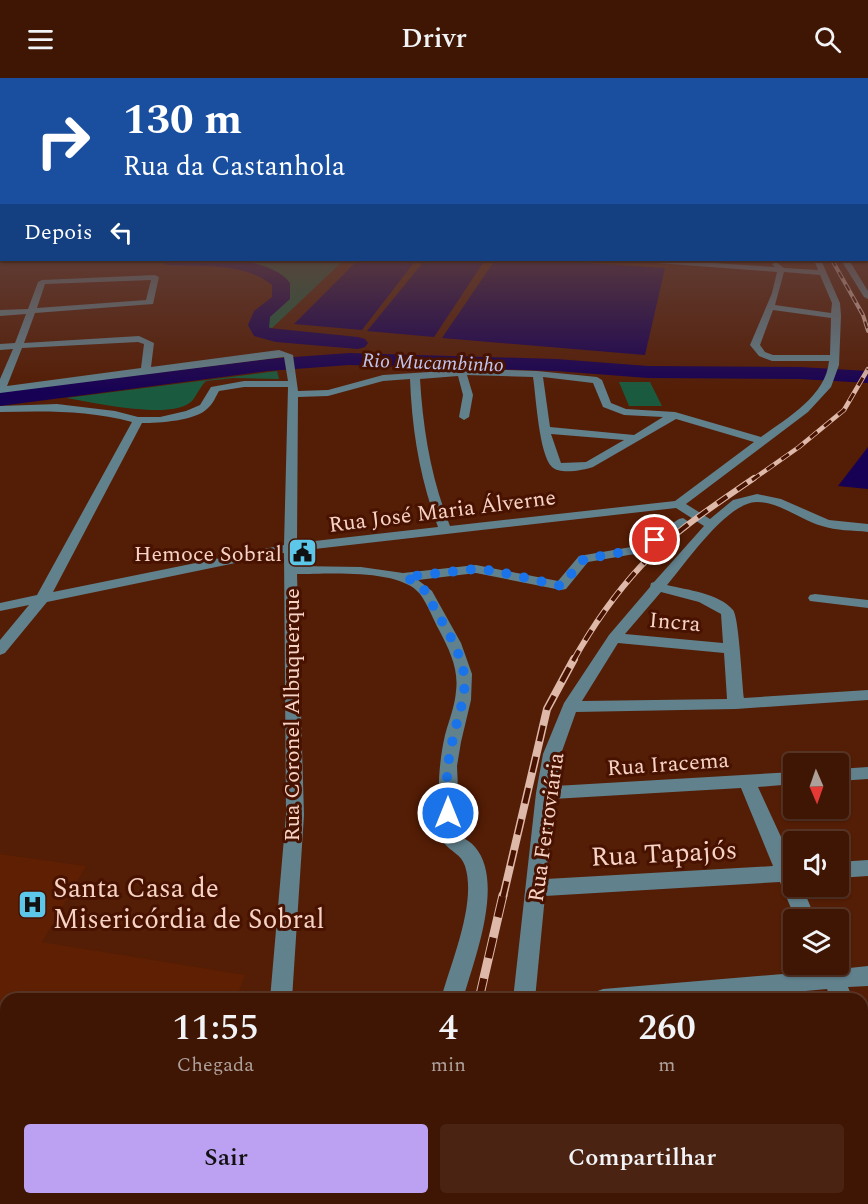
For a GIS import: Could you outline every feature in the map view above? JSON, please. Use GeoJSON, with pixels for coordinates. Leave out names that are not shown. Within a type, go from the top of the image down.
{"type":"FeatureCollection","features":[{"type":"Feature","properties":{"kind":"street"},"geometry":{"type":"LineString","coordinates":[[0,390],[20,346],[40,288]]}},
{"type":"Feature","properties":{"kind":"street"},"geometry":{"type":"LineString","coordinates":[[0,313],[150,302],[153,288]]}},
{"type":"Feature","properties":{"kind":"street"},"geometry":{"type":"LineString","coordinates":[[777,288],[755,345],[762,354],[777,358],[834,361]]}},
{"type":"Feature","properties":{"kind":"street"},"geometry":{"type":"LineString","coordinates":[[711,525],[678,504],[815,401],[826,387],[834,361],[837,316],[836,303],[830,288]]}},
{"type":"Feature","properties":{"kind":"street"},"geometry":{"type":"LineString","coordinates":[[768,307],[837,316]]}},
{"type":"Feature","properties":{"kind":"street"},"geometry":{"type":"LineString","coordinates":[[0,348],[139,339],[149,343],[146,371],[0,390]]}},
{"type":"Feature","properties":{"kind":"street","name":"Rua Coronel Albuquerque"},"geometry":{"type":"LineString","coordinates":[[146,371],[279,353],[288,361],[292,389],[291,570],[295,815],[281,993]]}},
{"type":"Feature","properties":{"kind":"street"},"geometry":{"type":"LineString","coordinates":[[0,409],[57,407],[115,414],[138,420],[160,420],[195,412],[204,407],[215,388],[223,386],[248,383],[328,393],[375,379],[462,374],[537,374],[597,380],[606,405],[624,412],[675,415],[764,441]]}},
{"type":"Feature","properties":{"kind":"street"},"geometry":{"type":"LineString","coordinates":[[462,374],[468,395],[464,417]]}},
{"type":"Feature","properties":{"kind":"street"},"geometry":{"type":"LineString","coordinates":[[537,374],[546,430],[553,461],[557,466],[589,465],[675,415]]}},
{"type":"Feature","properties":{"kind":"street"},"geometry":{"type":"LineString","coordinates":[[416,376],[417,417],[423,465],[446,531]]}},
{"type":"Feature","properties":{"kind":"street"},"geometry":{"type":"LineString","coordinates":[[0,650],[42,599],[138,420]]}},
{"type":"Feature","properties":{"kind":"street"},"geometry":{"type":"LineString","coordinates":[[546,430],[636,438]]}},
{"type":"Feature","properties":{"kind":"street","name":"Rua Ferroviária"},"geometry":{"type":"LineString","coordinates":[[525,993],[545,794],[552,754],[570,707],[614,638],[656,586],[711,525],[737,503],[757,498],[777,502],[827,524],[868,528]]}},
{"type":"Feature","properties":{"kind":"street","name":"Rua José Maria Álverne"},"geometry":{"type":"LineString","coordinates":[[0,607],[291,548],[678,504]]}},
{"type":"Feature","properties":{"kind":"street"},"geometry":{"type":"LineString","coordinates":[[291,570],[365,572],[405,577],[476,569],[561,586],[584,559],[641,549],[683,522]]}},
{"type":"Feature","properties":{"kind":"street"},"geometry":{"type":"LineString","coordinates":[[405,577],[417,583],[425,591],[460,658],[464,674],[465,691],[452,742],[446,800],[451,839],[469,853],[478,886],[476,908],[454,993]]}},
{"type":"Feature","properties":{"kind":"street"},"geometry":{"type":"LineString","coordinates":[[656,586],[721,606],[728,613],[733,649],[736,704]]}},
{"type":"Feature","properties":{"kind":"street"},"geometry":{"type":"LineString","coordinates":[[814,598],[868,603]]}},
{"type":"Feature","properties":{"kind":"street","name":"Incra"},"geometry":{"type":"LineString","coordinates":[[614,638],[733,649]]}},
{"type":"Feature","properties":{"kind":"street"},"geometry":{"type":"LineString","coordinates":[[570,707],[736,704],[868,695]]}},
{"type":"Feature","properties":{"kind":"street"},"geometry":{"type":"LineString","coordinates":[[849,774],[868,773]]}},
{"type":"Feature","properties":{"kind":"street","name":"Rua Iracema"},"geometry":{"type":"LineString","coordinates":[[545,794],[783,779]]}},
{"type":"Feature","properties":{"kind":"street"},"geometry":{"type":"LineString","coordinates":[[747,781],[783,858]]}},
{"type":"Feature","properties":{"kind":"street"},"geometry":{"type":"LineString","coordinates":[[849,869],[868,868]]}},
{"type":"Feature","properties":{"kind":"street","name":"Rua Tapajós"},"geometry":{"type":"LineString","coordinates":[[537,888],[783,873]]}},
{"type":"Feature","properties":{"kind":"street"},"geometry":{"type":"LineString","coordinates":[[849,974],[868,976]]}},
{"type":"Feature","properties":{"kind":"street"},"geometry":{"type":"LineString","coordinates":[[653,993],[805,975]]}},
{"type":"Feature","properties":{"kind":"street"},"geometry":{"type":"LineString","coordinates":[[831,975],[839,993]]}},
{"type":"Feature","properties":{"kind":"shaded area"},"geometry":{"type":"Polygon","coordinates":[[[330,288],[395,288],[362,330],[294,324],[330,288]]]}},
{"type":"Feature","properties":{"kind":"shaded area"},"geometry":{"type":"Polygon","coordinates":[[[402,288],[467,288],[434,337],[367,331],[402,288]]]}},
{"type":"Feature","properties":{"kind":"shaded area"},"geometry":{"type":"Polygon","coordinates":[[[476,288],[661,288],[645,355],[442,338],[476,288]]]}},
{"type":"Feature","properties":{"kind":"shaded area"},"geometry":{"type":"Polygon","coordinates":[[[868,447],[868,489],[838,486],[868,447]]]}},
{"type":"Feature","properties":{"kind":"shaded area","name":"Santa Casa de Misericórdia de Sobral"},"geometry":{"type":"Polygon","coordinates":[[[0,854],[86,866],[42,942],[245,975],[238,993],[0,993],[0,854]]]}},
{"type":"Feature","properties":{"kind":"green space"},"geometry":{"type":"Polygon","coordinates":[[[281,288],[315,288],[272,328],[258,325],[261,315],[281,299],[281,288]]]}},
{"type":"Feature","properties":{"kind":"green space"},"geometry":{"type":"Polygon","coordinates":[[[277,371],[279,379],[233,378],[206,381],[192,401],[182,407],[168,410],[112,406],[66,398],[277,371]]]}},
{"type":"Feature","properties":{"kind":"green space"},"geometry":{"type":"Polygon","coordinates":[[[619,382],[650,382],[662,406],[629,406],[619,382]]]}},
{"type":"Feature","properties":{"kind":"waterway"},"geometry":{"type":"LineString","coordinates":[[281,288],[281,299],[261,315],[258,325],[261,332],[276,336],[358,343]]}},
{"type":"Feature","properties":{"kind":"waterway","name":"Rio Mucambinho"},"geometry":{"type":"LineString","coordinates":[[0,399],[268,365],[349,359],[556,365],[648,372],[800,373],[868,377]]}},
{"type":"Feature","properties":{"kind":"railway"},"geometry":{"type":"LineString","coordinates":[[848,288],[863,315],[868,331]]}},
{"type":"Feature","properties":{"kind":"railway"},"geometry":{"type":"LineString","coordinates":[[752,480],[799,447],[844,410],[868,369]]}},
{"type":"Feature","properties":{"kind":"railway"},"geometry":{"type":"LineString","coordinates":[[573,661],[604,611],[641,566],[681,530],[754,478]]}},
{"type":"Feature","properties":{"kind":"railway"},"geometry":{"type":"LineString","coordinates":[[503,897],[547,709],[574,659]]}},
{"type":"Feature","properties":{"kind":"railway"},"geometry":{"type":"LineString","coordinates":[[480,993],[503,895]]}},
{"type":"Feature","properties":{"kind":"place","name":"Hemoce Sobral"},"geometry":{"type":"Point","coordinates":[303,553]}},
{"type":"Feature","properties":{"kind":"place","name":"Santa Casa de Misericórdia de Sobral"},"geometry":{"type":"Point","coordinates":[32,904]}},
{"type":"Feature","properties":{"kind":"route"},"geometry":{"type":"LineString","coordinates":[[448,813],[446,800],[452,742],[465,691],[464,674],[460,658],[425,591],[417,583],[405,577],[476,569],[561,586],[584,559],[641,549],[655,540]]}}]}
